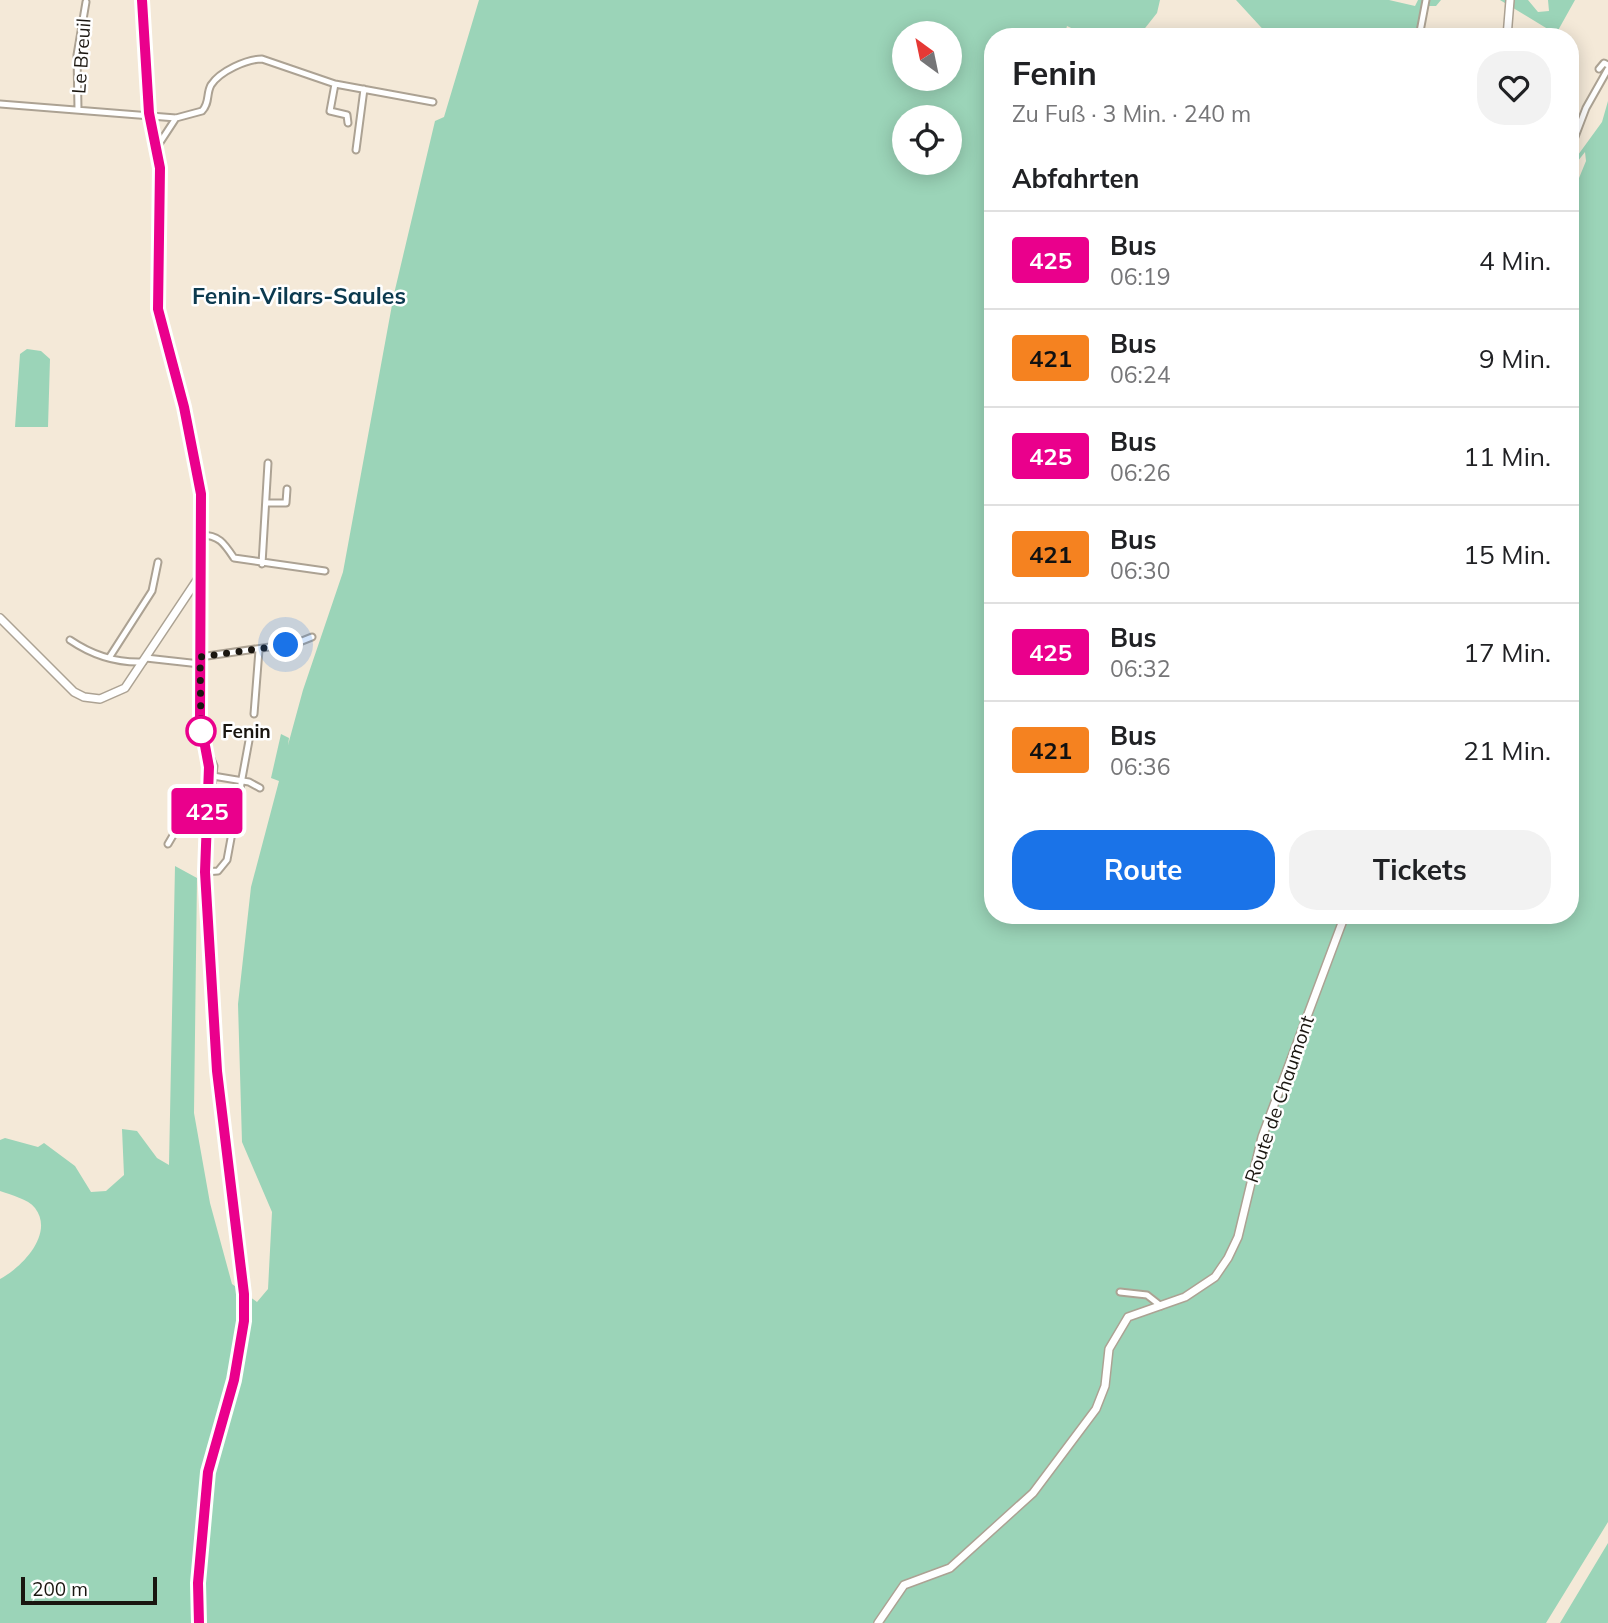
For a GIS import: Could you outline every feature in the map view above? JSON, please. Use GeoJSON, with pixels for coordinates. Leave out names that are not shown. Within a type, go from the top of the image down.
{"type":"FeatureCollection","features":[{"type":"Feature","properties":{"kind":"street"},"geometry":{"type":"LineString","coordinates":[[1421,28],[1426,0]]}},
{"type":"Feature","properties":{"kind":"street"},"geometry":{"type":"LineString","coordinates":[[1508,28],[1510,0]]}},
{"type":"Feature","properties":{"kind":"street","name":"Le Breuil"},"geometry":{"type":"LineString","coordinates":[[78,109],[77,55],[86,2]]}},
{"type":"Feature","properties":{"kind":"street"},"geometry":{"type":"LineString","coordinates":[[142,4],[150,118],[157,147],[161,203],[158,309],[198,470],[201,535],[198,597],[200,725],[209,763],[205,872],[217,1071],[239,1240],[245,1313],[234,1380],[208,1472],[198,1583],[199,1623]]}},
{"type":"Feature","properties":{"kind":"street"},"geometry":{"type":"LineString","coordinates":[[0,104],[176,118],[202,111],[216,79],[249,60],[262,59],[290,66],[335,84],[433,102]]}},
{"type":"Feature","properties":{"kind":"street"},"geometry":{"type":"LineString","coordinates":[[1579,126],[1608,67],[1604,63],[1599,69]]}},
{"type":"Feature","properties":{"kind":"street"},"geometry":{"type":"LineString","coordinates":[[335,84],[330,110],[347,115],[348,122]]}},
{"type":"Feature","properties":{"kind":"street"},"geometry":{"type":"LineString","coordinates":[[356,150],[365,89]]}},
{"type":"Feature","properties":{"kind":"street"},"geometry":{"type":"LineString","coordinates":[[157,147],[176,118]]}},
{"type":"Feature","properties":{"kind":"street"},"geometry":{"type":"LineString","coordinates":[[262,564],[268,463]]}},
{"type":"Feature","properties":{"kind":"street"},"geometry":{"type":"LineString","coordinates":[[266,503],[286,503],[287,489]]}},
{"type":"Feature","properties":{"kind":"street"},"geometry":{"type":"LineString","coordinates":[[201,535],[214,535],[234,558],[325,571]]}},
{"type":"Feature","properties":{"kind":"street"},"geometry":{"type":"LineString","coordinates":[[109,658],[152,591],[158,562]]}},
{"type":"Feature","properties":{"kind":"street"},"geometry":{"type":"LineString","coordinates":[[0,618],[69,687],[84,697],[100,699],[114,695],[130,682],[199,578]]}},
{"type":"Feature","properties":{"kind":"street"},"geometry":{"type":"LineString","coordinates":[[189,594],[198,597]]}},
{"type":"Feature","properties":{"kind":"street"},"geometry":{"type":"LineString","coordinates":[[70,640],[86,650],[109,658],[200,660],[297,643],[312,637]]}},
{"type":"Feature","properties":{"kind":"street"},"geometry":{"type":"LineString","coordinates":[[254,713],[259,650]]}},
{"type":"Feature","properties":{"kind":"street"},"geometry":{"type":"LineString","coordinates":[[205,872],[218,871],[227,860],[239,780],[250,735]]}},
{"type":"Feature","properties":{"kind":"street"},"geometry":{"type":"LineString","coordinates":[[205,750],[213,761],[214,776],[207,801]]}},
{"type":"Feature","properties":{"kind":"street"},"geometry":{"type":"LineString","coordinates":[[214,776],[239,780],[260,788]]}},
{"type":"Feature","properties":{"kind":"street"},"geometry":{"type":"LineString","coordinates":[[168,844],[185,815],[208,791]]}},
{"type":"Feature","properties":{"kind":"street","name":"Route de Chaumont"},"geometry":{"type":"LineString","coordinates":[[878,1623],[904,1585],[943,1572],[956,1563],[981,1536],[1033,1493],[1101,1400],[1105,1386],[1106,1356],[1123,1323],[1131,1314],[1185,1297],[1215,1277],[1228,1258],[1238,1237],[1262,1137],[1342,924]]}},
{"type":"Feature","properties":{"kind":"street"},"geometry":{"type":"LineString","coordinates":[[1120,1292],[1147,1295],[1161,1306]]}},
{"type":"Feature","properties":{"kind":"green space"},"geometry":{"type":"Polygon","coordinates":[[[479,0],[1160,0],[1157,13],[1145,28],[984,28],[984,924],[1579,924],[1579,178],[1586,161],[1585,152],[1579,160],[1579,154],[1602,122],[1608,101],[1608,1522],[1546,1623],[0,1623],[0,1279],[26,1259],[41,1229],[40,1218],[32,1205],[0,1191],[0,1140],[5,1138],[38,1147],[44,1143],[75,1166],[91,1192],[106,1191],[124,1175],[122,1129],[137,1131],[157,1158],[169,1165],[175,866],[197,878],[194,1113],[210,1203],[232,1284],[257,1302],[268,1289],[272,1212],[242,1142],[238,1004],[251,887],[279,781],[271,778],[281,734],[289,738],[288,745],[303,690],[343,572],[394,294],[435,121],[444,117],[479,0]]]}},
{"type":"Feature","properties":{"kind":"green space"},"geometry":{"type":"Polygon","coordinates":[[[1236,0],[1389,0],[1415,6],[1418,0],[1441,0],[1436,6],[1428,6],[1424,28],[1262,28],[1236,0]]]}},
{"type":"Feature","properties":{"kind":"green space"},"geometry":{"type":"Polygon","coordinates":[[[1500,0],[1528,0],[1538,12],[1549,11],[1548,0],[1575,0],[1559,28],[1546,28],[1500,0]]]}},
{"type":"Feature","properties":{"kind":"green space"},"geometry":{"type":"Polygon","coordinates":[[[27,349],[41,351],[50,359],[48,427],[15,427],[20,354],[27,349]]]}},
{"type":"Feature","properties":{"kind":"green space"},"geometry":{"type":"Polygon","coordinates":[[[1608,1543],[1608,1623],[1560,1623],[1608,1543]]]}},
{"type":"Feature","properties":{"kind":"bus line","name":"425"},"geometry":{"type":"LineString","coordinates":[[142,0],[149,113],[160,168],[161,203],[156,275],[158,309],[177,376],[201,494],[198,597],[200,719],[209,767],[205,872],[217,1071],[244,1294],[244,1321],[234,1380],[208,1472],[198,1583],[199,1623]]}},
{"type":"Feature","properties":{"kind":"place","name":"Fenin"},"geometry":{"type":"Point","coordinates":[201,731]}},
{"type":"Feature","properties":{"kind":"district","name":"Fenin-Vilars-Saules"},"geometry":{"type":"Point","coordinates":[299,295]}},
{"type":"Feature","properties":{"kind":"route"},"geometry":{"type":"LineString","coordinates":[[201,731],[200,657],[286,645]]}}]}
